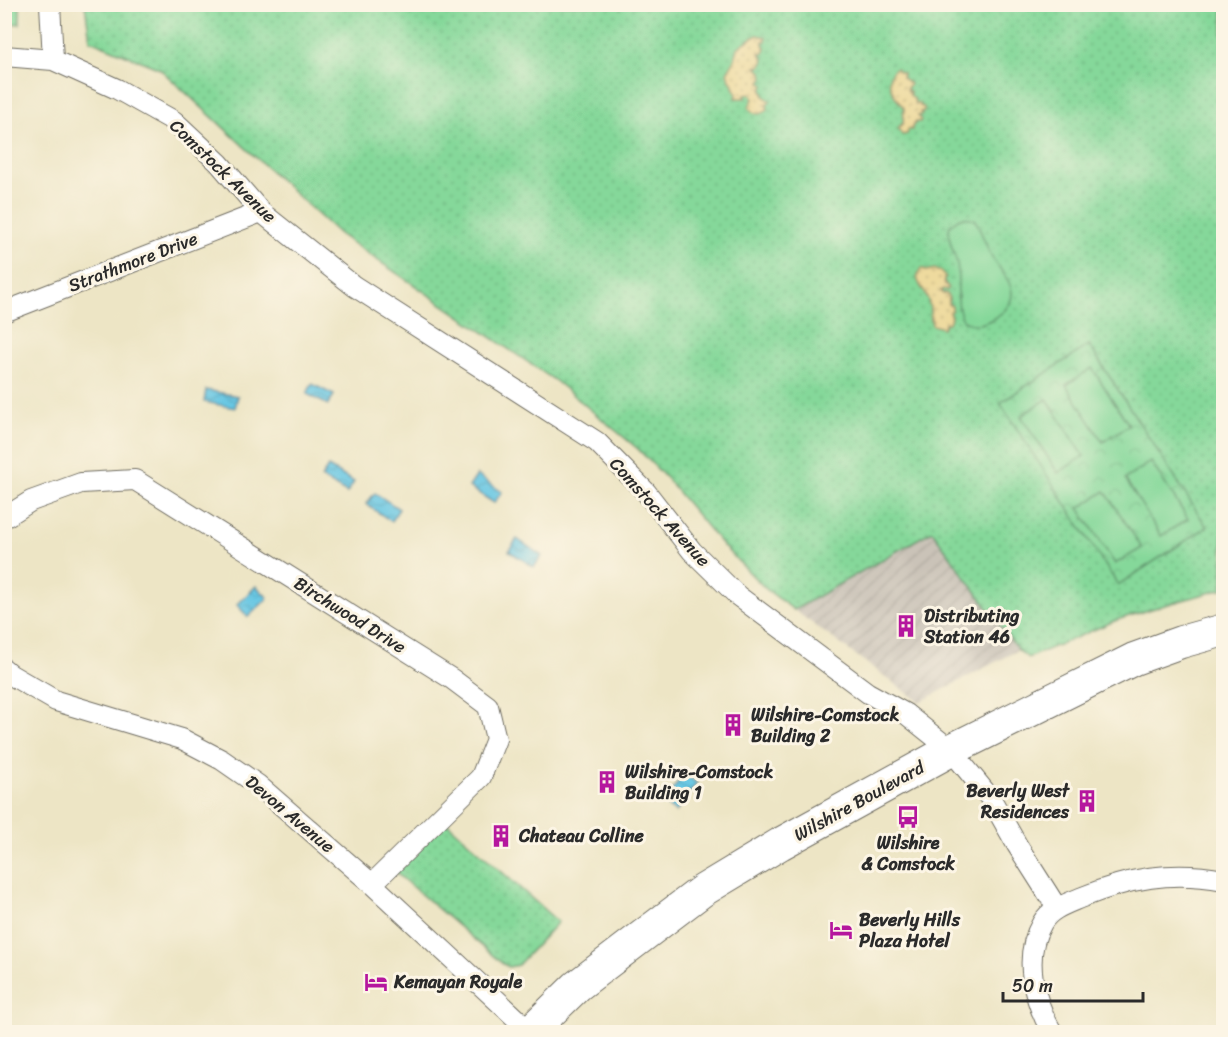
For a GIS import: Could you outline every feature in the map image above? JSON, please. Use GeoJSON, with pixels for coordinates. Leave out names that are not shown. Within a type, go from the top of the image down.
{"type":"FeatureCollection","features":[{"type":"Feature","properties":{"kind":"main road","name":"Wilshire Boulevard"},"geometry":{"type":"LineString","coordinates":[[531,1032],[577,986],[702,891],[780,844],[951,750],[1134,659],[1224,630]]}},
{"type":"Feature","properties":{"kind":"street"},"geometry":{"type":"LineString","coordinates":[[50,4],[53,60]]}},
{"type":"Feature","properties":{"kind":"street","name":"Comstock Avenue"},"geometry":{"type":"LineString","coordinates":[[4,56],[53,60],[117,89],[174,121],[219,163],[261,212],[354,286],[597,442],[646,492],[692,551],[738,596],[868,693],[906,714],[951,750],[992,799],[1017,845],[1057,908]]}},
{"type":"Feature","properties":{"kind":"street","name":"Strathmore Drive"},"geometry":{"type":"LineString","coordinates":[[4,312],[261,212]]}},
{"type":"Feature","properties":{"kind":"street","name":"Birchwood Drive"},"geometry":{"type":"LineString","coordinates":[[4,518],[31,501],[81,483],[135,480],[452,679],[488,706],[496,739],[481,777],[372,884]]}},
{"type":"Feature","properties":{"kind":"street","name":"Devon Avenue"},"geometry":{"type":"LineString","coordinates":[[4,669],[56,701],[182,739],[222,760],[258,785],[372,884],[531,1032]]}},
{"type":"Feature","properties":{"kind":"street"},"geometry":{"type":"LineString","coordinates":[[1052,1032],[1039,1004],[1033,981],[1032,957],[1042,922],[1057,908],[1107,887],[1135,880],[1183,875],[1224,880]]}},
{"type":"Feature","properties":{"kind":"shaded area"},"geometry":{"type":"Polygon","coordinates":[[[933,530],[1018,650],[920,702],[794,610],[933,530]]]}},
{"type":"Feature","properties":{"kind":"green space"},"geometry":{"type":"Polygon","coordinates":[[[4,5],[20,5],[20,24],[5,23],[4,5]]]}},
{"type":"Feature","properties":{"kind":"green space"},"geometry":{"type":"Polygon","coordinates":[[[85,5],[1223,5],[1223,589],[1117,620],[1028,658],[1018,650],[932,531],[794,610],[766,589],[724,547],[666,478],[638,449],[557,382],[339,234],[160,69],[90,40],[85,5]]]}},
{"type":"Feature","properties":{"kind":"green space"},"geometry":{"type":"Polygon","coordinates":[[[964,217],[973,219],[977,223],[992,257],[1011,286],[1012,293],[1008,306],[1003,312],[979,324],[964,321],[958,302],[958,270],[949,230],[950,225],[964,217]]]}},
{"type":"Feature","properties":{"kind":"green space"},"geometry":{"type":"Polygon","coordinates":[[[1089,345],[1207,527],[1118,585],[1000,403],[1089,345]]]}},
{"type":"Feature","properties":{"kind":"green space"},"geometry":{"type":"Polygon","coordinates":[[[1092,368],[1129,425],[1103,442],[1066,385],[1092,368]]]}},
{"type":"Feature","properties":{"kind":"green space"},"geometry":{"type":"Polygon","coordinates":[[[1047,399],[1084,456],[1058,473],[1021,416],[1047,399]]]}},
{"type":"Feature","properties":{"kind":"green space"},"geometry":{"type":"Polygon","coordinates":[[[1151,462],[1188,519],[1161,536],[1125,479],[1151,462]]]}},
{"type":"Feature","properties":{"kind":"green space"},"geometry":{"type":"Polygon","coordinates":[[[1105,491],[1142,548],[1115,564],[1079,508],[1105,491]]]}},
{"type":"Feature","properties":{"kind":"green space"},"geometry":{"type":"Polygon","coordinates":[[[445,821],[558,922],[518,965],[509,967],[503,964],[396,873],[445,821]]]}},
{"type":"Feature","properties":{"kind":"sand"},"geometry":{"type":"Polygon","coordinates":[[[757,35],[766,37],[763,44],[766,49],[764,53],[760,53],[764,60],[761,66],[756,67],[762,72],[761,82],[764,85],[762,90],[764,96],[770,101],[767,105],[768,110],[757,114],[749,107],[753,99],[751,94],[745,95],[745,98],[736,98],[737,94],[727,73],[738,48],[757,35]]]}},
{"type":"Feature","properties":{"kind":"sand"},"geometry":{"type":"Polygon","coordinates":[[[896,68],[903,73],[902,77],[910,84],[907,88],[915,104],[919,103],[924,107],[924,111],[920,112],[922,114],[918,116],[921,119],[920,122],[916,122],[912,130],[909,129],[907,134],[902,135],[898,128],[903,123],[904,108],[894,94],[890,82],[892,72],[896,68]]]}},
{"type":"Feature","properties":{"kind":"sand"},"geometry":{"type":"Polygon","coordinates":[[[921,269],[926,271],[935,269],[941,271],[946,277],[944,282],[948,287],[947,290],[941,291],[948,297],[952,310],[949,312],[951,317],[949,323],[945,323],[943,328],[932,325],[930,306],[917,277],[921,269]]]}},
{"type":"Feature","properties":{"kind":"water"},"geometry":{"type":"Polygon","coordinates":[[[312,384],[334,395],[328,405],[307,394],[312,384]]]}},
{"type":"Feature","properties":{"kind":"water"},"geometry":{"type":"Polygon","coordinates":[[[206,390],[238,396],[235,408],[204,402],[206,390]]]}},
{"type":"Feature","properties":{"kind":"water"},"geometry":{"type":"Polygon","coordinates":[[[328,467],[354,482],[347,493],[321,478],[328,467]]]}},
{"type":"Feature","properties":{"kind":"water"},"geometry":{"type":"Polygon","coordinates":[[[477,475],[502,492],[494,503],[469,487],[477,475]]]}},
{"type":"Feature","properties":{"kind":"water"},"geometry":{"type":"Polygon","coordinates":[[[375,493],[399,509],[391,521],[366,504],[375,493]]]}},
{"type":"Feature","properties":{"kind":"water"},"geometry":{"type":"Polygon","coordinates":[[[517,539],[542,556],[534,567],[509,551],[517,539]]]}},
{"type":"Feature","properties":{"kind":"water"},"geometry":{"type":"Polygon","coordinates":[[[256,586],[268,598],[248,617],[237,605],[256,586]]]}},
{"type":"Feature","properties":{"kind":"water"},"geometry":{"type":"Polygon","coordinates":[[[684,774],[697,783],[676,812],[663,803],[684,774]]]}},
{"type":"Feature","properties":{"kind":"place","name":"Distributing Station 46"},"geometry":{"type":"Point","coordinates":[906,626]}},
{"type":"Feature","properties":{"kind":"place","name":"Wilshire-Comstock Building 2"},"geometry":{"type":"Point","coordinates":[733,725]}},
{"type":"Feature","properties":{"kind":"place","name":"Wilshire-Comstock Building 1"},"geometry":{"type":"Point","coordinates":[607,782]}},
{"type":"Feature","properties":{"kind":"place","name":"Beverly West Residences"},"geometry":{"type":"Point","coordinates":[1087,801]}},
{"type":"Feature","properties":{"kind":"place","name":"Wilshire & Comstock"},"geometry":{"type":"Point","coordinates":[908,817]}},
{"type":"Feature","properties":{"kind":"place","name":"Chateau Colline"},"geometry":{"type":"Point","coordinates":[501,836]}},
{"type":"Feature","properties":{"kind":"place","name":"Beverly Hills Plaza Hotel"},"geometry":{"type":"Point","coordinates":[841,930]}},
{"type":"Feature","properties":{"kind":"place","name":"Kemayan Royale"},"geometry":{"type":"Point","coordinates":[376,982]}}]}
